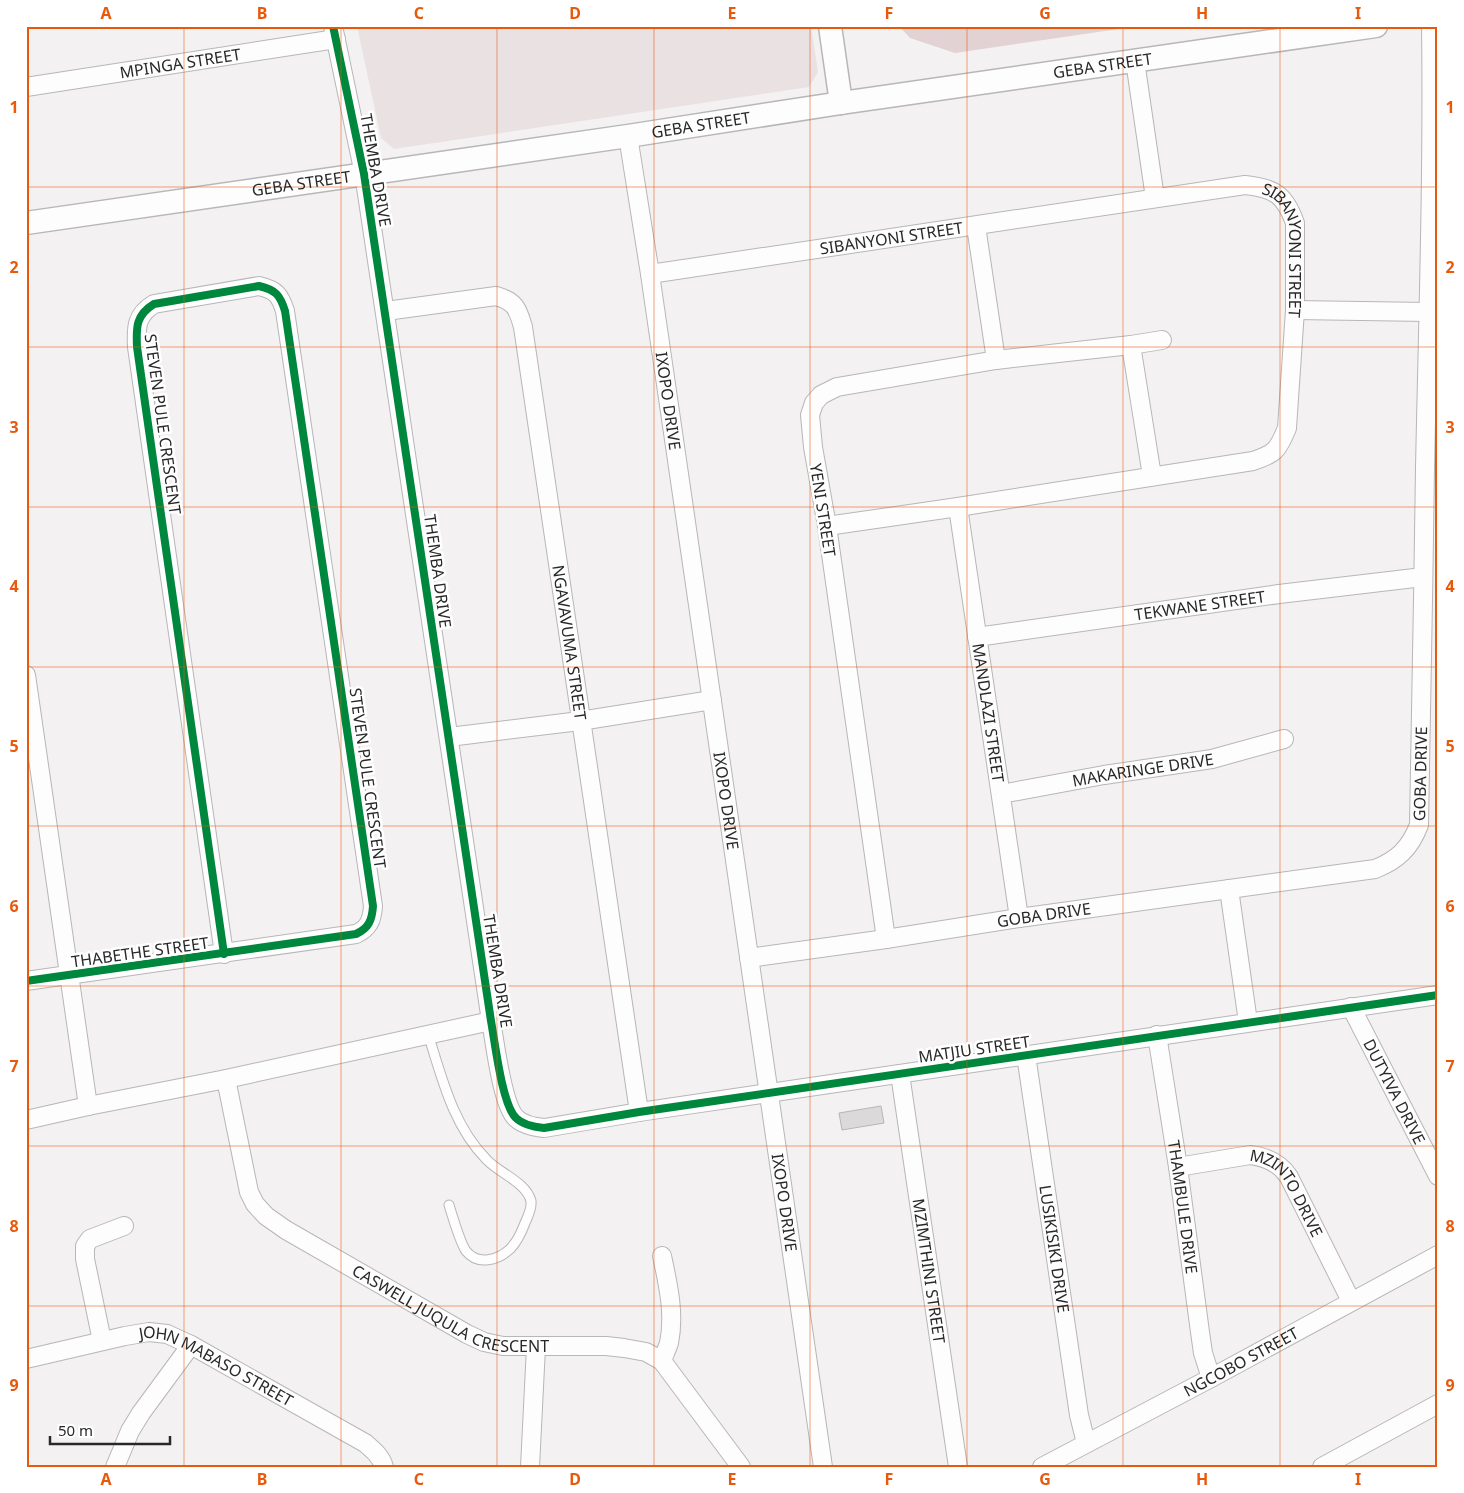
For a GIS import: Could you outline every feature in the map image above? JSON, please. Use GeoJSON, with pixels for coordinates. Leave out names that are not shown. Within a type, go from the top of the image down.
{"type":"FeatureCollection","features":[{"type":"Feature","properties":{"kind":"street"},"geometry":{"type":"LineString","coordinates":[[830,26],[841,103]]}},
{"type":"Feature","properties":{"kind":"street","name":"GEBA STREET"},"geometry":{"type":"LineString","coordinates":[[26,223],[1376,26]]}},
{"type":"Feature","properties":{"kind":"street","name":"GOBA DRIVE"},"geometry":{"type":"LineString","coordinates":[[749,958],[886,940],[1019,918],[1375,869],[1389,863],[1402,853],[1413,839],[1419,825],[1430,701],[1423,577],[1432,102],[1431,26]]}},
{"type":"Feature","properties":{"kind":"street","name":"MPINGA STREET"},"geometry":{"type":"LineString","coordinates":[[26,87],[334,33]]}},
{"type":"Feature","properties":{"kind":"street","name":"THEMBA DRIVE"},"geometry":{"type":"LineString","coordinates":[[334,33],[364,174],[386,311],[491,1021],[506,1102],[516,1118]]}},
{"type":"Feature","properties":{"kind":"street"},"geometry":{"type":"LineString","coordinates":[[1135,61],[1156,198]]}},
{"type":"Feature","properties":{"kind":"street","name":"IXOPO DRIVE"},"geometry":{"type":"LineString","coordinates":[[628,136],[650,274],[823,1467]]}},
{"type":"Feature","properties":{"kind":"street","name":"SIBANYONI STREET"},"geometry":{"type":"LineString","coordinates":[[650,274],[1245,185],[1262,187],[1278,194],[1291,213],[1295,223],[1295,310],[1287,428],[1282,441],[1274,452],[1265,457],[1252,460],[826,526]]}},
{"type":"Feature","properties":{"kind":"street"},"geometry":{"type":"LineString","coordinates":[[976,226],[996,360]]}},
{"type":"Feature","properties":{"kind":"street","name":"STEVEN PULE CRESCENT"},"geometry":{"type":"LineString","coordinates":[[224,954],[137,347],[137,324],[144,311],[154,304],[259,286],[268,288],[281,298],[372,897],[373,916],[371,922]]}},
{"type":"Feature","properties":{"kind":"street","name":"NGAVAVUMA STREET"},"geometry":{"type":"LineString","coordinates":[[386,311],[496,296],[505,298],[518,310],[523,327],[639,1112]]}},
{"type":"Feature","properties":{"kind":"street"},"geometry":{"type":"LineString","coordinates":[[1295,310],[1428,312]]}},
{"type":"Feature","properties":{"kind":"street","name":"YENI STREET"},"geometry":{"type":"LineString","coordinates":[[886,940],[813,447],[810,414],[814,402],[821,395],[837,387],[996,360],[1162,340]]}},
{"type":"Feature","properties":{"kind":"street"},"geometry":{"type":"LineString","coordinates":[[1131,345],[1152,476]]}},
{"type":"Feature","properties":{"kind":"street","name":"MANDLAZI STREET"},"geometry":{"type":"LineString","coordinates":[[958,507],[1019,918]]}},
{"type":"Feature","properties":{"kind":"street","name":"TEKWANE STREET"},"geometry":{"type":"LineString","coordinates":[[978,637],[1279,594],[1423,577]]}},
{"type":"Feature","properties":{"kind":"street"},"geometry":{"type":"LineString","coordinates":[[26,675],[88,1106]]}},
{"type":"Feature","properties":{"kind":"street"},"geometry":{"type":"LineString","coordinates":[[449,737],[580,721],[712,700]]}},
{"type":"Feature","properties":{"kind":"street","name":"MAKARINGE DRIVE"},"geometry":{"type":"LineString","coordinates":[[1001,794],[1212,759],[1284,739]]}},
{"type":"Feature","properties":{"kind":"street"},"geometry":{"type":"LineString","coordinates":[[1229,889],[1248,1022]]}},
{"type":"Feature","properties":{"kind":"street","name":"THABETHE STREET"},"geometry":{"type":"LineString","coordinates":[[26,981],[356,934],[364,931],[371,922]]}},
{"type":"Feature","properties":{"kind":"street","name":"MATJIU STREET"},"geometry":{"type":"LineString","coordinates":[[516,1118],[532,1127],[544,1128],[639,1112],[1438,995]]}},
{"type":"Feature","properties":{"kind":"street","name":"DUTYIVA DRIVE"},"geometry":{"type":"LineString","coordinates":[[1351,1007],[1438,1176]]}},
{"type":"Feature","properties":{"kind":"street"},"geometry":{"type":"LineString","coordinates":[[26,1120],[226,1079],[491,1021]]}},
{"type":"Feature","properties":{"kind":"street","name":"THAMBULE DRIVE"},"geometry":{"type":"LineString","coordinates":[[1157,1036],[1178,1167],[1203,1353],[1211,1378]]}},
{"type":"Feature","properties":{"kind":"street","name":"LUSIKISIKI DRIVE"},"geometry":{"type":"LineString","coordinates":[[1026,1056],[1079,1414],[1086,1443]]}},
{"type":"Feature","properties":{"kind":"street","name":"MZIMTHINI STREET"},"geometry":{"type":"LineString","coordinates":[[900,1074],[958,1467]]}},
{"type":"Feature","properties":{"kind":"street","name":"CASWELL JUQULA CRESCENT"},"geometry":{"type":"LineString","coordinates":[[226,1079],[249,1192],[255,1204],[266,1216],[310,1244],[484,1342],[503,1346],[586,1346],[624,1348],[646,1352],[662,1361],[741,1467]]}},
{"type":"Feature","properties":{"kind":"street","name":"MZINTO DRIVE"},"geometry":{"type":"LineString","coordinates":[[1178,1167],[1250,1155],[1260,1156],[1277,1164],[1289,1178],[1351,1301]]}},
{"type":"Feature","properties":{"kind":"street"},"geometry":{"type":"LineString","coordinates":[[102,1341],[84,1259],[85,1246],[90,1239],[124,1226]]}},
{"type":"Feature","properties":{"kind":"street","name":"NGCOBO STREET"},"geometry":{"type":"LineString","coordinates":[[1042,1467],[1438,1255]]}},
{"type":"Feature","properties":{"kind":"street"},"geometry":{"type":"LineString","coordinates":[[662,1256],[670,1292],[671,1320],[669,1343],[662,1361]]}},
{"type":"Feature","properties":{"kind":"street","name":"JOHN MABASO STREET"},"geometry":{"type":"LineString","coordinates":[[26,1359],[149,1332],[167,1334],[192,1345],[365,1444],[375,1452],[384,1467]]}},
{"type":"Feature","properties":{"kind":"street"},"geometry":{"type":"LineString","coordinates":[[115,1467],[130,1431],[141,1413],[192,1345]]}},
{"type":"Feature","properties":{"kind":"street"},"geometry":{"type":"LineString","coordinates":[[530,1467],[536,1347]]}},
{"type":"Feature","properties":{"kind":"street"},"geometry":{"type":"LineString","coordinates":[[1322,1467],[1438,1404]]}},
{"type":"Feature","properties":{"kind":"lane"},"geometry":{"type":"LineString","coordinates":[[428,1034],[456,1116],[478,1150],[488,1161],[525,1190],[531,1202],[530,1212],[510,1248],[494,1259],[484,1261],[474,1257],[466,1250],[449,1205]]}},
{"type":"Feature","properties":{"kind":"shaded area"},"geometry":{"type":"Polygon","coordinates":[[[357,26],[811,26],[818,72],[809,87],[394,149],[381,138],[357,26]]]}},
{"type":"Feature","properties":{"kind":"shaded area"},"geometry":{"type":"Polygon","coordinates":[[[899,26],[1139,26],[955,53],[910,38],[899,26]]]}},
{"type":"Feature","properties":{"kind":"building"},"geometry":{"type":"Polygon","coordinates":[[[881,1106],[884,1123],[842,1130],[839,1113],[881,1106]]]}},
{"type":"Feature","properties":{"kind":"cycle path"},"geometry":{"type":"LineString","coordinates":[[333,26],[364,174],[497,1057],[507,1100],[516,1118],[525,1124],[544,1128],[639,1112],[1438,995]]}},
{"type":"Feature","properties":{"kind":"cycle path"},"geometry":{"type":"LineString","coordinates":[[26,981],[356,934],[364,929],[371,919],[373,906],[285,311],[281,301],[273,291],[259,286],[154,304],[140,317],[137,328],[137,347],[224,954]]}}]}
